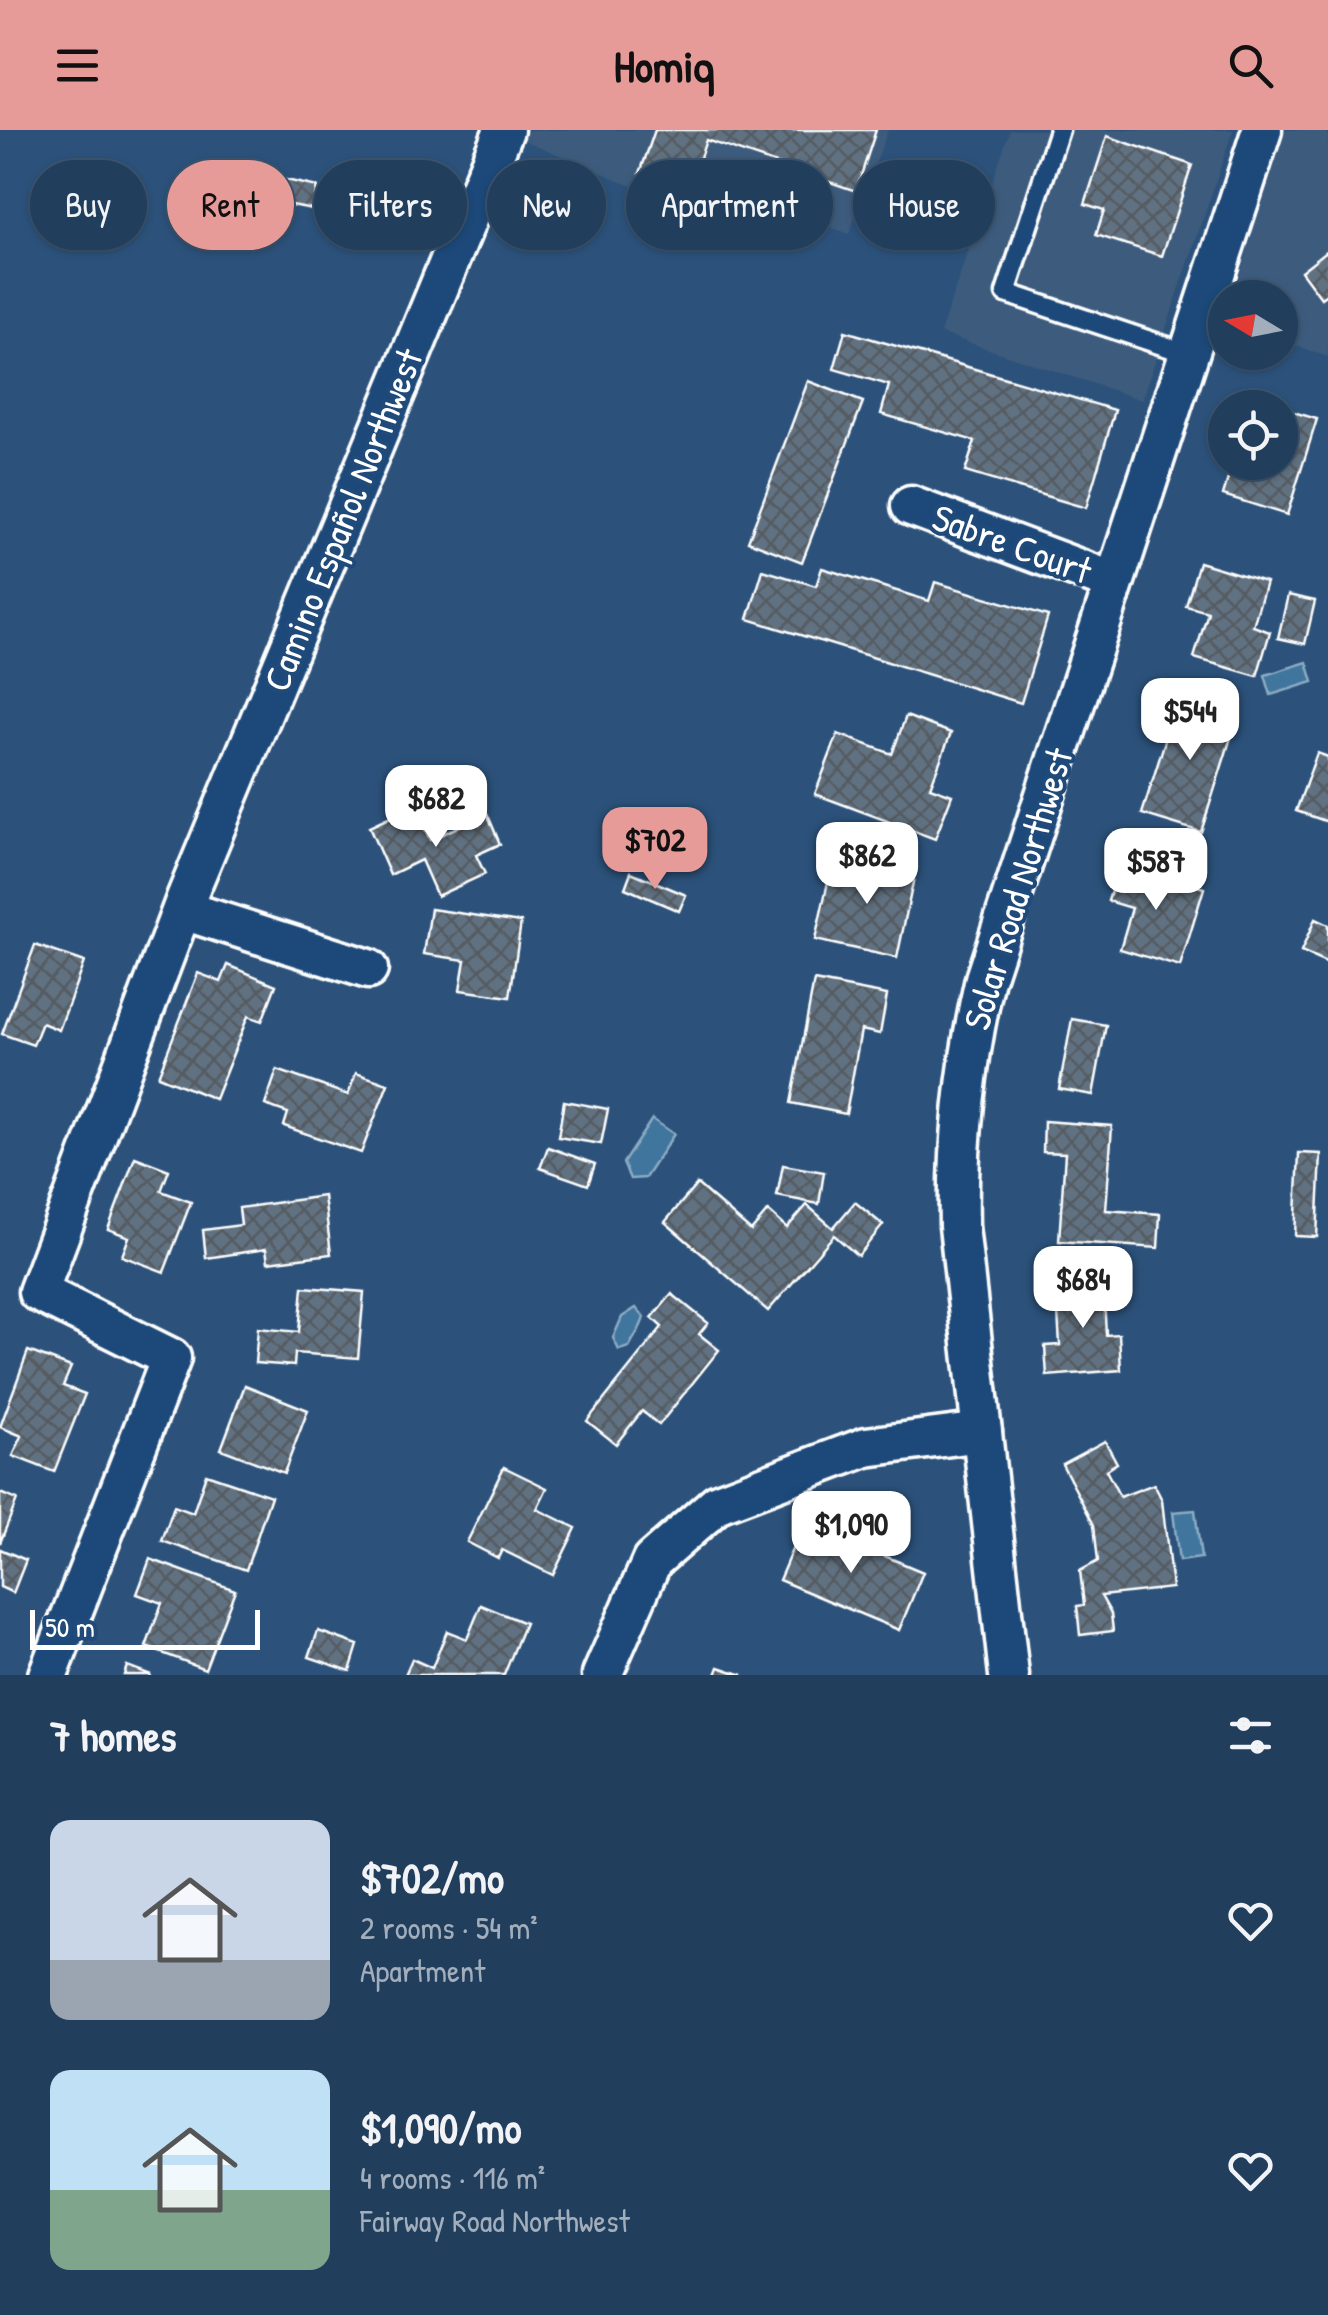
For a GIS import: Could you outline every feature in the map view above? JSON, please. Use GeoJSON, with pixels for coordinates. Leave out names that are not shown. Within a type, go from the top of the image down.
{"type":"FeatureCollection","features":[{"type":"Feature","properties":{"kind":"street","name":"Camino Español Northwest"},"geometry":{"type":"LineString","coordinates":[[48,1675],[171,1358],[38,1292],[182,910],[504,130]]}},
{"type":"Feature","properties":{"kind":"street","name":"Solar Road Northwest"},"geometry":{"type":"LineString","coordinates":[[1008,1675],[959,1226],[958,1176],[967,1059],[985,979],[1262,130]]}},
{"type":"Feature","properties":{"kind":"street","name":"Sabre Court"},"geometry":{"type":"LineString","coordinates":[[911,506],[1114,582]]}},
{"type":"Feature","properties":{"kind":"street"},"geometry":{"type":"LineString","coordinates":[[182,910],[368,969]]}},
{"type":"Feature","properties":{"kind":"street"},"geometry":{"type":"LineString","coordinates":[[602,1675],[652,1561],[718,1503],[866,1446],[982,1432]]}},
{"type":"Feature","properties":{"kind":"lane"},"geometry":{"type":"LineString","coordinates":[[1059,130],[1006,293],[1188,354]]}},
{"type":"Feature","properties":{"kind":"shaded area"},"geometry":{"type":"Polygon","coordinates":[[[529,130],[888,130],[877,160],[853,160],[853,223],[849,234],[833,228],[833,160],[626,160],[626,183],[606,175],[606,160],[571,160],[524,140],[529,130]]]}},
{"type":"Feature","properties":{"kind":"shaded area"},"geometry":{"type":"Polygon","coordinates":[[[1010,130],[1233,130],[1142,400],[940,333],[969,250],[995,250],[995,174],[1010,130]]]}},
{"type":"Feature","properties":{"kind":"shaded area"},"geometry":{"type":"Polygon","coordinates":[[[1286,130],[1328,130],[1328,357],[1298,346],[1298,280],[1238,280],[1286,130]]]}},
{"type":"Feature","properties":{"kind":"shaded area"},"geometry":{"type":"Polygon","coordinates":[[[1307,662],[1313,682],[1271,695],[1265,675],[1307,662]]]}},
{"type":"Feature","properties":{"kind":"shaded area"},"geometry":{"type":"Polygon","coordinates":[[[652,1119],[674,1134],[645,1178],[630,1179],[623,1163],[652,1119]]]}},
{"type":"Feature","properties":{"kind":"shaded area"},"geometry":{"type":"Polygon","coordinates":[[[636,1308],[644,1317],[642,1324],[629,1347],[619,1350],[613,1338],[622,1317],[636,1308]]]}},
{"type":"Feature","properties":{"kind":"shaded area"},"geometry":{"type":"Polygon","coordinates":[[[1195,1510],[1201,1558],[1179,1561],[1173,1512],[1195,1510]]]}},
{"type":"Feature","properties":{"kind":"building"},"geometry":{"type":"Polygon","coordinates":[[[655,130],[876,130],[866,160],[853,160],[853,190],[833,183],[833,160],[765,160],[706,140],[699,160],[645,160],[655,130]]]}},
{"type":"Feature","properties":{"kind":"building"},"geometry":{"type":"Polygon","coordinates":[[[1107,136],[1192,165],[1162,256],[1096,235],[1104,210],[1085,204],[1107,136]]]}},
{"type":"Feature","properties":{"kind":"building"},"geometry":{"type":"Polygon","coordinates":[[[294,182],[314,186],[312,209],[294,205],[294,182]]]}},
{"type":"Feature","properties":{"kind":"building"},"geometry":{"type":"Polygon","coordinates":[[[1328,250],[1328,293],[1321,298],[1301,271],[1328,250]]]}},
{"type":"Feature","properties":{"kind":"building"},"geometry":{"type":"Polygon","coordinates":[[[845,331],[1115,410],[1086,508],[965,472],[975,441],[881,414],[889,385],[834,369],[845,331]]]}},
{"type":"Feature","properties":{"kind":"building"},"geometry":{"type":"Polygon","coordinates":[[[808,381],[863,402],[802,562],[748,541],[808,381]]]}},
{"type":"Feature","properties":{"kind":"building"},"geometry":{"type":"Polygon","coordinates":[[[1298,413],[1317,419],[1298,480],[1298,413]]]}},
{"type":"Feature","properties":{"kind":"building"},"geometry":{"type":"Polygon","coordinates":[[[1228,480],[1298,480],[1287,515],[1223,495],[1228,480]]]}},
{"type":"Feature","properties":{"kind":"building"},"geometry":{"type":"Polygon","coordinates":[[[1199,562],[1266,582],[1253,626],[1270,632],[1257,676],[1194,658],[1208,612],[1186,606],[1199,562]]]}},
{"type":"Feature","properties":{"kind":"building"},"geometry":{"type":"Polygon","coordinates":[[[822,568],[929,601],[935,582],[1048,616],[1021,703],[748,619],[763,570],[816,586],[822,568]]]}},
{"type":"Feature","properties":{"kind":"building"},"geometry":{"type":"Polygon","coordinates":[[[1288,595],[1315,601],[1305,644],[1278,638],[1288,595]]]}},
{"type":"Feature","properties":{"kind":"building"},"geometry":{"type":"Polygon","coordinates":[[[1180,693],[1239,712],[1201,832],[1142,814],[1180,693]]]}},
{"type":"Feature","properties":{"kind":"building"},"geometry":{"type":"Polygon","coordinates":[[[906,716],[951,733],[930,787],[952,795],[935,839],[815,794],[838,734],[892,754],[906,716]]]}},
{"type":"Feature","properties":{"kind":"building"},"geometry":{"type":"Polygon","coordinates":[[[1317,753],[1328,757],[1328,822],[1296,811],[1317,753]]]}},
{"type":"Feature","properties":{"kind":"building"},"geometry":{"type":"Polygon","coordinates":[[[487,813],[500,844],[476,855],[485,874],[437,896],[421,860],[390,875],[369,827],[397,814],[402,826],[420,818],[430,840],[487,813]]]}},
{"type":"Feature","properties":{"kind":"building"},"geometry":{"type":"Polygon","coordinates":[[[858,855],[916,868],[897,958],[815,940],[830,873],[853,878],[858,855]]]}},
{"type":"Feature","properties":{"kind":"building"},"geometry":{"type":"Polygon","coordinates":[[[1120,862],[1204,888],[1180,967],[1120,949],[1132,908],[1108,901],[1120,862]]]}},
{"type":"Feature","properties":{"kind":"building"},"geometry":{"type":"Polygon","coordinates":[[[631,872],[686,895],[679,911],[625,888],[631,872]]]}},
{"type":"Feature","properties":{"kind":"building"},"geometry":{"type":"Polygon","coordinates":[[[431,909],[521,922],[510,997],[460,990],[465,960],[424,954],[431,909]]]}},
{"type":"Feature","properties":{"kind":"building"},"geometry":{"type":"Polygon","coordinates":[[[1315,919],[1328,925],[1328,964],[1301,952],[1315,919]]]}},
{"type":"Feature","properties":{"kind":"building"},"geometry":{"type":"Polygon","coordinates":[[[35,945],[84,962],[59,1030],[42,1023],[33,1045],[2,1034],[35,945]]]}},
{"type":"Feature","properties":{"kind":"building"},"geometry":{"type":"Polygon","coordinates":[[[228,965],[276,985],[262,1021],[248,1016],[215,1099],[158,1076],[198,973],[221,982],[228,965]]]}},
{"type":"Feature","properties":{"kind":"building"},"geometry":{"type":"Polygon","coordinates":[[[814,981],[887,995],[880,1034],[861,1030],[846,1114],[791,1103],[814,981]]]}},
{"type":"Feature","properties":{"kind":"building"},"geometry":{"type":"Polygon","coordinates":[[[1072,1019],[1106,1025],[1093,1095],[1059,1089],[1072,1019]]]}},
{"type":"Feature","properties":{"kind":"building"},"geometry":{"type":"Polygon","coordinates":[[[277,1070],[348,1095],[356,1073],[388,1084],[361,1153],[284,1126],[288,1113],[265,1105],[277,1070]]]}},
{"type":"Feature","properties":{"kind":"building"},"geometry":{"type":"Polygon","coordinates":[[[564,1101],[608,1109],[601,1144],[558,1137],[564,1101]]]}},
{"type":"Feature","properties":{"kind":"building"},"geometry":{"type":"Polygon","coordinates":[[[1044,1121],[1112,1126],[1106,1210],[1160,1214],[1158,1248],[1059,1241],[1065,1153],[1043,1152],[1044,1121]]]}},
{"type":"Feature","properties":{"kind":"building"},"geometry":{"type":"Polygon","coordinates":[[[548,1147],[595,1164],[588,1185],[540,1168],[548,1147]]]}},
{"type":"Feature","properties":{"kind":"building"},"geometry":{"type":"Polygon","coordinates":[[[1299,1153],[1321,1154],[1317,1237],[1295,1236],[1299,1153]]]}},
{"type":"Feature","properties":{"kind":"building"},"geometry":{"type":"Polygon","coordinates":[[[135,1157],[169,1170],[161,1191],[191,1202],[164,1272],[122,1256],[129,1237],[108,1229],[135,1157]]]}},
{"type":"Feature","properties":{"kind":"building"},"geometry":{"type":"Polygon","coordinates":[[[783,1165],[824,1172],[819,1204],[777,1196],[783,1165]]]}},
{"type":"Feature","properties":{"kind":"building"},"geometry":{"type":"Polygon","coordinates":[[[697,1184],[751,1231],[768,1211],[787,1228],[807,1205],[833,1228],[855,1202],[883,1225],[858,1256],[834,1235],[768,1311],[665,1222],[697,1184]]]}},
{"type":"Feature","properties":{"kind":"building"},"geometry":{"type":"Polygon","coordinates":[[[324,1196],[331,1254],[268,1262],[266,1249],[206,1258],[203,1230],[241,1225],[239,1208],[324,1196]]]}},
{"type":"Feature","properties":{"kind":"building"},"geometry":{"type":"Polygon","coordinates":[[[1103,1278],[1106,1335],[1119,1334],[1121,1370],[1047,1376],[1045,1346],[1060,1345],[1056,1281],[1103,1278]]]}},
{"type":"Feature","properties":{"kind":"building"},"geometry":{"type":"Polygon","coordinates":[[[303,1287],[364,1292],[358,1358],[295,1353],[294,1366],[255,1363],[258,1328],[299,1332],[303,1287]]]}},
{"type":"Feature","properties":{"kind":"building"},"geometry":{"type":"Polygon","coordinates":[[[672,1294],[708,1323],[699,1334],[719,1350],[659,1425],[642,1411],[616,1444],[587,1421],[662,1327],[652,1318],[672,1294]]]}},
{"type":"Feature","properties":{"kind":"building"},"geometry":{"type":"Polygon","coordinates":[[[28,1351],[71,1367],[63,1386],[85,1394],[54,1472],[13,1456],[22,1436],[0,1427],[28,1351]]]}},
{"type":"Feature","properties":{"kind":"building"},"geometry":{"type":"Polygon","coordinates":[[[245,1385],[308,1410],[284,1473],[221,1449],[245,1385]]]}},
{"type":"Feature","properties":{"kind":"building"},"geometry":{"type":"Polygon","coordinates":[[[1105,1441],[1117,1463],[1106,1470],[1120,1497],[1154,1484],[1162,1500],[1172,1588],[1101,1596],[1111,1614],[1113,1631],[1080,1635],[1077,1606],[1084,1605],[1080,1571],[1098,1561],[1094,1525],[1062,1464],[1105,1441]]]}},
{"type":"Feature","properties":{"kind":"building"},"geometry":{"type":"Polygon","coordinates":[[[504,1467],[547,1488],[537,1509],[576,1528],[553,1575],[502,1550],[498,1558],[467,1542],[504,1467]]]}},
{"type":"Feature","properties":{"kind":"building"},"geometry":{"type":"Polygon","coordinates":[[[206,1474],[271,1496],[246,1570],[162,1541],[174,1506],[193,1513],[206,1474]]]}},
{"type":"Feature","properties":{"kind":"building"},"geometry":{"type":"Polygon","coordinates":[[[0,1493],[17,1500],[0,1543],[0,1493]]]}},
{"type":"Feature","properties":{"kind":"building"},"geometry":{"type":"Polygon","coordinates":[[[804,1522],[923,1572],[899,1630],[779,1580],[804,1522]]]}},
{"type":"Feature","properties":{"kind":"building"},"geometry":{"type":"Polygon","coordinates":[[[0,1549],[26,1560],[13,1593],[0,1587],[0,1549]]]}},
{"type":"Feature","properties":{"kind":"building"},"geometry":{"type":"Polygon","coordinates":[[[150,1559],[235,1590],[205,1669],[146,1647],[162,1603],[137,1594],[150,1559]]]}},
{"type":"Feature","properties":{"kind":"building"},"geometry":{"type":"Polygon","coordinates":[[[481,1605],[525,1623],[504,1675],[405,1675],[412,1659],[432,1668],[447,1631],[467,1639],[481,1605]]]}},
{"type":"Feature","properties":{"kind":"building"},"geometry":{"type":"Polygon","coordinates":[[[318,1631],[358,1645],[350,1671],[309,1657],[318,1631]]]}},
{"type":"Feature","properties":{"kind":"building"},"geometry":{"type":"Polygon","coordinates":[[[127,1666],[151,1675],[124,1675],[127,1666]]]}},
{"type":"Feature","properties":{"kind":"building"},"geometry":{"type":"Polygon","coordinates":[[[719,1667],[743,1675],[716,1675],[719,1667]]]}}]}
